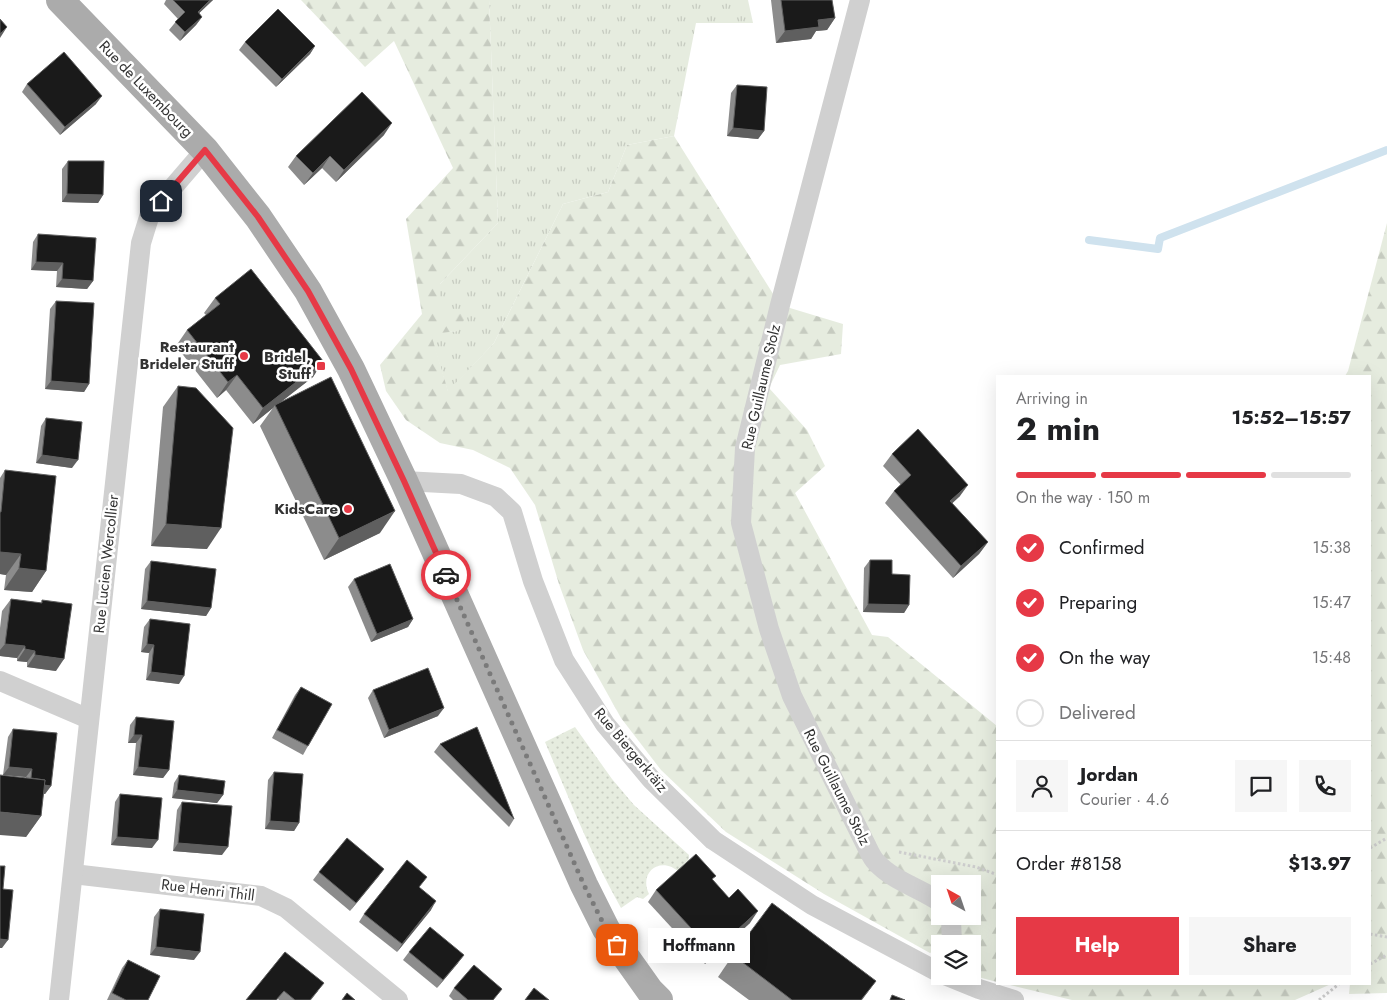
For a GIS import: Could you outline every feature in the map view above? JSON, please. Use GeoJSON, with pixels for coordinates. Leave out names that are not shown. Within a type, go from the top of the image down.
{"type":"FeatureCollection","features":[{"type":"Feature","properties":{"kind":"main road","name":"Rue de Luxembourg"},"geometry":{"type":"LineString","coordinates":[[60,0],[205,150],[258,217],[308,291],[351,369],[404,481],[584,885],[606,929],[650,991],[659,1000]]}},
{"type":"Feature","properties":{"kind":"street","name":"Rue Guillaume Stolz"},"geometry":{"type":"LineString","coordinates":[[860,0],[780,305],[745,448],[741,522],[769,630],[792,696],[866,845],[876,862],[891,875],[931,895]]}},
{"type":"Feature","properties":{"kind":"street","name":"Rue Lucien Wercollier"},"geometry":{"type":"LineString","coordinates":[[59,1000],[141,243],[150,214],[205,150]]}},
{"type":"Feature","properties":{"kind":"street","name":"Rue Biergerkräiz"},"geometry":{"type":"LineString","coordinates":[[404,481],[461,484],[496,497],[512,512],[533,581],[564,660],[605,724],[651,779],[713,840],[812,905],[931,968]]}},
{"type":"Feature","properties":{"kind":"street"},"geometry":{"type":"LineString","coordinates":[[0,681],[89,719]]}},
{"type":"Feature","properties":{"kind":"street","name":"Rue Henri Thill"},"geometry":{"type":"LineString","coordinates":[[73,874],[261,896],[286,908],[301,919],[398,1000]]}},
{"type":"Feature","properties":{"kind":"street"},"geometry":{"type":"LineString","coordinates":[[969,985],[1014,1000]]}},
{"type":"Feature","properties":{"kind":"path"},"geometry":{"type":"LineString","coordinates":[[1371,847],[1387,838]]}},
{"type":"Feature","properties":{"kind":"path"},"geometry":{"type":"LineString","coordinates":[[866,845],[976,867],[996,874]]}},
{"type":"Feature","properties":{"kind":"path"},"geometry":{"type":"LineString","coordinates":[[1371,934],[1387,937]]}},
{"type":"Feature","properties":{"kind":"path"},"geometry":{"type":"LineString","coordinates":[[1371,963],[1387,955]]}},
{"type":"Feature","properties":{"kind":"path"},"geometry":{"type":"LineString","coordinates":[[1319,1000],[1338,985]]}},
{"type":"Feature","properties":{"kind":"green space"},"geometry":{"type":"Polygon","coordinates":[[[301,0],[489,0],[498,223],[440,284],[440,310],[469,311],[458,331],[431,334],[448,391],[494,343],[563,204],[608,192],[627,145],[674,136],[780,305],[843,324],[841,354],[780,365],[769,388],[807,430],[825,466],[795,493],[872,635],[888,637],[996,725],[996,982],[981,978],[981,935],[931,935],[930,953],[824,894],[726,832],[661,770],[621,718],[583,650],[559,584],[535,505],[510,468],[473,450],[440,443],[406,420],[386,391],[380,365],[422,314],[406,219],[453,168],[394,41],[365,67],[301,0]]]}},
{"type":"Feature","properties":{"kind":"green space"},"geometry":{"type":"Polygon","coordinates":[[[489,0],[748,0],[753,23],[696,23],[674,136],[627,145],[608,192],[563,204],[494,343],[448,392],[430,333],[458,331],[440,310],[440,284],[498,223],[489,0]]]}},
{"type":"Feature","properties":{"kind":"green space"},"geometry":{"type":"Polygon","coordinates":[[[1387,223],[1387,993],[1349,994],[1350,985],[1371,985],[1371,375],[1346,375],[1387,223]]]}},
{"type":"Feature","properties":{"kind":"green space"},"geometry":{"type":"Polygon","coordinates":[[[575,727],[612,779],[634,805],[689,855],[688,866],[680,873],[666,865],[654,868],[647,878],[646,886],[649,894],[643,899],[637,897],[621,908],[590,847],[545,742],[575,727]]]}},
{"type":"Feature","properties":{"kind":"green space"},"geometry":{"type":"Polygon","coordinates":[[[1010,985],[1329,985],[1295,1000],[1072,1000],[1010,985]]]}},
{"type":"Feature","properties":{"kind":"building"},"geometry":{"type":"Polygon","coordinates":[[[173,0],[210,0],[198,12],[202,17],[185,32],[175,22],[185,12],[173,0]]]}},
{"type":"Feature","properties":{"kind":"building"},"geometry":{"type":"Polygon","coordinates":[[[781,0],[832,0],[835,18],[818,20],[819,27],[785,31],[781,0]]]}},
{"type":"Feature","properties":{"kind":"building"},"geometry":{"type":"Polygon","coordinates":[[[278,9],[315,46],[282,79],[245,42],[278,9]]]}},
{"type":"Feature","properties":{"kind":"building"},"geometry":{"type":"Polygon","coordinates":[[[0,19],[7,27],[0,34],[0,19]]]}},
{"type":"Feature","properties":{"kind":"building"},"geometry":{"type":"Polygon","coordinates":[[[64,52],[102,96],[65,127],[27,84],[64,52]]]}},
{"type":"Feature","properties":{"kind":"building"},"geometry":{"type":"Polygon","coordinates":[[[737,85],[767,87],[764,131],[733,128],[737,85]]]}},
{"type":"Feature","properties":{"kind":"building"},"geometry":{"type":"Polygon","coordinates":[[[362,92],[392,123],[344,170],[330,156],[313,173],[296,156],[362,92]]]}},
{"type":"Feature","properties":{"kind":"building"},"geometry":{"type":"Polygon","coordinates":[[[68,161],[104,161],[103,195],[67,194],[68,161]]]}},
{"type":"Feature","properties":{"kind":"building"},"geometry":{"type":"Polygon","coordinates":[[[38,234],[96,238],[93,281],[62,279],[63,263],[36,262],[38,234]]]}},
{"type":"Feature","properties":{"kind":"building"},"geometry":{"type":"Polygon","coordinates":[[[251,269],[323,361],[263,408],[237,375],[228,382],[187,330],[220,304],[215,298],[251,269]]]}},
{"type":"Feature","properties":{"kind":"building"},"geometry":{"type":"Polygon","coordinates":[[[56,301],[94,303],[89,384],[51,381],[56,301]]]}},
{"type":"Feature","properties":{"kind":"building"},"geometry":{"type":"Polygon","coordinates":[[[331,377],[395,511],[339,538],[275,405],[331,377]]]}},
{"type":"Feature","properties":{"kind":"building"},"geometry":{"type":"Polygon","coordinates":[[[178,386],[196,388],[233,428],[221,528],[166,524],[178,386]]]}},
{"type":"Feature","properties":{"kind":"building"},"geometry":{"type":"Polygon","coordinates":[[[46,418],[82,422],[78,460],[42,455],[46,418]]]}},
{"type":"Feature","properties":{"kind":"building"},"geometry":{"type":"Polygon","coordinates":[[[918,429],[968,485],[950,501],[988,542],[961,566],[894,491],[911,475],[892,454],[918,429]]]}},
{"type":"Feature","properties":{"kind":"building"},"geometry":{"type":"Polygon","coordinates":[[[5,470],[56,476],[46,571],[19,568],[21,554],[0,552],[0,512],[5,470]]]}},
{"type":"Feature","properties":{"kind":"building"},"geometry":{"type":"Polygon","coordinates":[[[870,560],[892,560],[892,574],[910,575],[909,605],[868,604],[870,560]]]}},
{"type":"Feature","properties":{"kind":"building"},"geometry":{"type":"Polygon","coordinates":[[[151,561],[216,569],[211,608],[147,601],[151,561]]]}},
{"type":"Feature","properties":{"kind":"building"},"geometry":{"type":"Polygon","coordinates":[[[390,564],[413,619],[377,634],[354,579],[390,564]]]}},
{"type":"Feature","properties":{"kind":"building"},"geometry":{"type":"Polygon","coordinates":[[[11,599],[42,603],[42,600],[72,604],[64,659],[35,655],[35,651],[25,649],[25,646],[5,644],[11,599]]]}},
{"type":"Feature","properties":{"kind":"building"},"geometry":{"type":"Polygon","coordinates":[[[150,619],[190,624],[184,676],[151,672],[154,645],[147,644],[150,619]]]}},
{"type":"Feature","properties":{"kind":"building"},"geometry":{"type":"Polygon","coordinates":[[[428,668],[444,708],[389,730],[373,690],[428,668]]]}},
{"type":"Feature","properties":{"kind":"building"},"geometry":{"type":"Polygon","coordinates":[[[301,687],[332,704],[308,746],[277,730],[301,687]]]}},
{"type":"Feature","properties":{"kind":"building"},"geometry":{"type":"Polygon","coordinates":[[[136,717],[174,721],[169,770],[138,767],[142,735],[134,735],[136,717]]]}},
{"type":"Feature","properties":{"kind":"building"},"geometry":{"type":"Polygon","coordinates":[[[477,727],[514,819],[440,744],[477,727]]]}},
{"type":"Feature","properties":{"kind":"building"},"geometry":{"type":"Polygon","coordinates":[[[13,729],[57,733],[51,786],[44,785],[45,780],[31,778],[32,769],[9,767],[13,729]]]}},
{"type":"Feature","properties":{"kind":"building"},"geometry":{"type":"Polygon","coordinates":[[[274,772],[303,774],[299,823],[270,821],[274,772]]]}},
{"type":"Feature","properties":{"kind":"building"},"geometry":{"type":"Polygon","coordinates":[[[0,775],[45,780],[41,816],[0,812],[0,775]]]}},
{"type":"Feature","properties":{"kind":"building"},"geometry":{"type":"Polygon","coordinates":[[[179,775],[225,781],[223,795],[177,790],[179,775]]]}},
{"type":"Feature","properties":{"kind":"building"},"geometry":{"type":"Polygon","coordinates":[[[120,794],[162,798],[158,840],[117,837],[120,794]]]}},
{"type":"Feature","properties":{"kind":"building"},"geometry":{"type":"Polygon","coordinates":[[[182,802],[232,806],[228,847],[178,843],[182,802]]]}},
{"type":"Feature","properties":{"kind":"building"},"geometry":{"type":"Polygon","coordinates":[[[347,838],[384,869],[356,903],[319,872],[347,838]]]}},
{"type":"Feature","properties":{"kind":"building"},"geometry":{"type":"Polygon","coordinates":[[[696,854],[716,876],[712,879],[729,898],[738,889],[758,911],[713,952],[656,890],[696,854]]]}},
{"type":"Feature","properties":{"kind":"building"},"geometry":{"type":"Polygon","coordinates":[[[407,860],[427,877],[419,887],[436,901],[402,944],[364,914],[407,860]]]}},
{"type":"Feature","properties":{"kind":"building"},"geometry":{"type":"Polygon","coordinates":[[[0,866],[5,866],[3,889],[13,890],[8,940],[0,939],[0,866]]]}},
{"type":"Feature","properties":{"kind":"building"},"geometry":{"type":"Polygon","coordinates":[[[772,903],[876,981],[861,1000],[792,1000],[733,955],[772,903]]]}},
{"type":"Feature","properties":{"kind":"building"},"geometry":{"type":"Polygon","coordinates":[[[160,909],[204,914],[200,952],[156,947],[160,909]]]}},
{"type":"Feature","properties":{"kind":"building"},"geometry":{"type":"Polygon","coordinates":[[[430,927],[464,955],[443,980],[409,952],[430,927]]]}},
{"type":"Feature","properties":{"kind":"building"},"geometry":{"type":"Polygon","coordinates":[[[285,952],[324,983],[310,1000],[295,1000],[284,991],[276,1000],[246,1000],[285,952]]]}},
{"type":"Feature","properties":{"kind":"building"},"geometry":{"type":"Polygon","coordinates":[[[128,960],[160,976],[148,1000],[126,1000],[112,993],[128,960]]]}},
{"type":"Feature","properties":{"kind":"building"},"geometry":{"type":"Polygon","coordinates":[[[474,965],[502,989],[493,1000],[468,1000],[454,988],[474,965]]]}},
{"type":"Feature","properties":{"kind":"building"},"geometry":{"type":"Polygon","coordinates":[[[534,988],[549,1000],[525,1000],[534,988]]]}},
{"type":"Feature","properties":{"kind":"building"},"geometry":{"type":"Polygon","coordinates":[[[347,993],[355,1000],[342,1000],[347,993]]]}},
{"type":"Feature","properties":{"kind":"building"},"geometry":{"type":"Polygon","coordinates":[[[892,995],[905,1000],[890,1000],[892,995]]]}},
{"type":"Feature","properties":{"kind":"waterway"},"geometry":{"type":"LineString","coordinates":[[1089,240],[1158,249],[1160,238],[1387,150]]}},
{"type":"Feature","properties":{"kind":"way so far"},"geometry":{"type":"LineString","coordinates":[[446,575],[584,885],[606,929],[617,945]]}},
{"type":"Feature","properties":{"kind":"place","name":"Restaurant Brideler Stuff"},"geometry":{"type":"Point","coordinates":[244,356]}},
{"type":"Feature","properties":{"kind":"place","name":"Bridel, Stuff"},"geometry":{"type":"Point","coordinates":[321,366]}},
{"type":"Feature","properties":{"kind":"place","name":"KidsCare"},"geometry":{"type":"Point","coordinates":[348,509]}},
{"type":"Feature","properties":{"kind":"place","name":"Hoffmann"},"geometry":{"type":"Point","coordinates":[617,945]}},
{"type":"Feature","properties":{"kind":"route"},"geometry":{"type":"LineString","coordinates":[[161,201],[205,150],[258,217],[308,291],[351,369],[446,575]]}}]}
